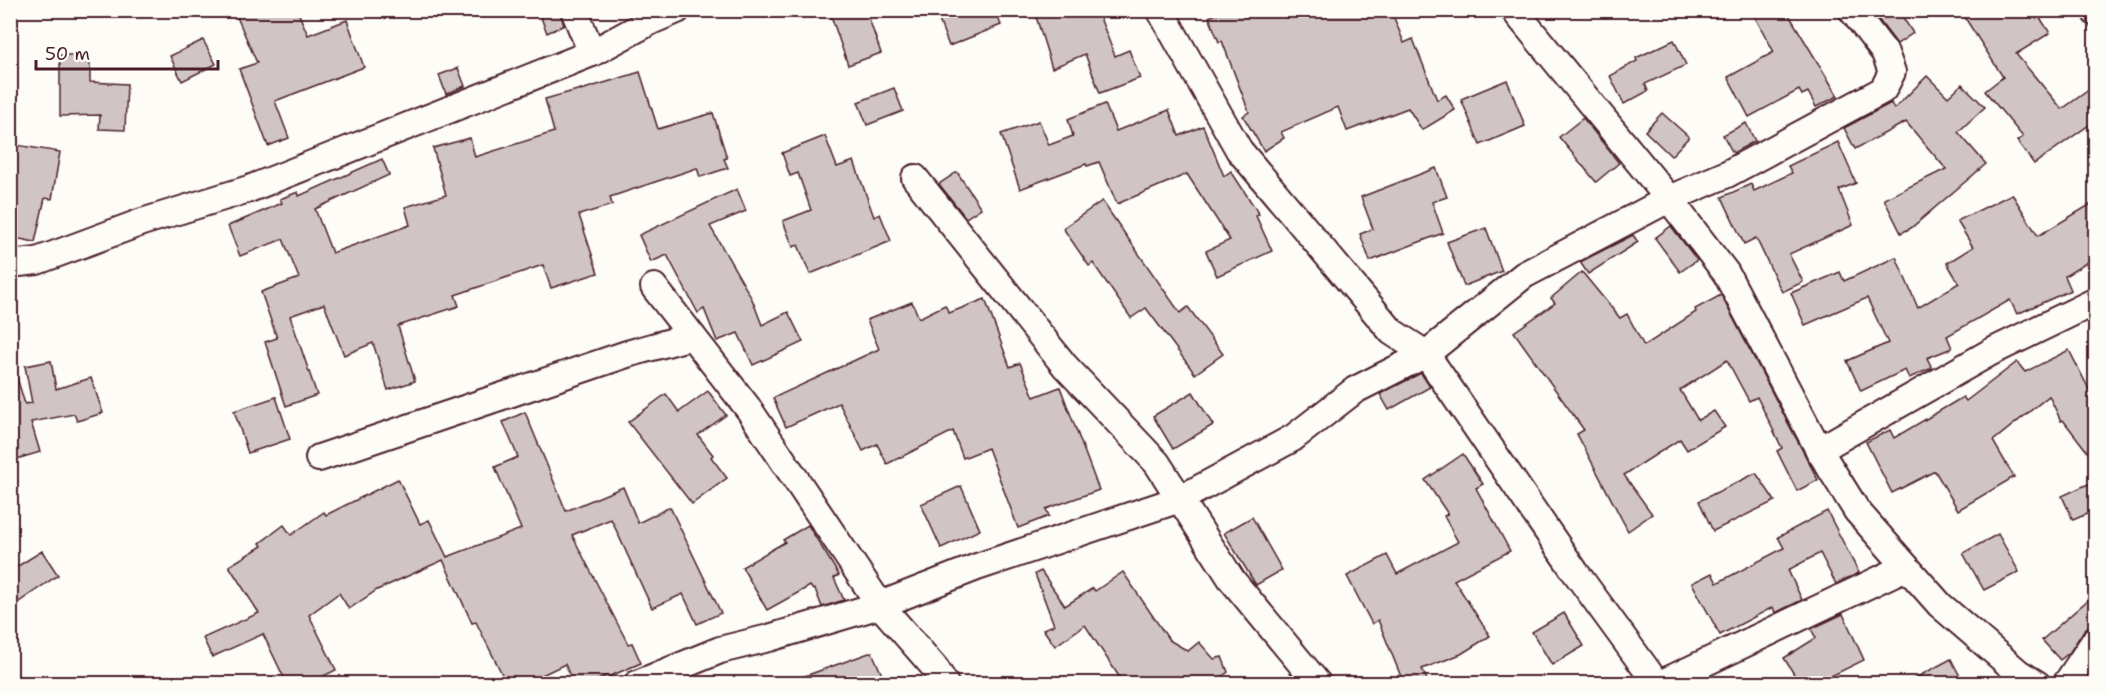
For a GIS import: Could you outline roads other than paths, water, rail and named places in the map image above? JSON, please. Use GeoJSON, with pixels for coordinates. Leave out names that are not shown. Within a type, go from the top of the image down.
{"type":"FeatureCollection","features":[{"type":"Feature","properties":{"kind":"street"},"geometry":{"type":"LineString","coordinates":[[574,10],[592,53]]}},
{"type":"Feature","properties":{"kind":"street"},"geometry":{"type":"LineString","coordinates":[[10,264],[37,261],[142,222],[249,189],[592,53],[651,21],[677,10]]}},
{"type":"Feature","properties":{"kind":"street"},"geometry":{"type":"LineString","coordinates":[[1160,10],[1239,150],[1392,332],[1426,354],[1576,573],[1659,684],[1905,567]]}},
{"type":"Feature","properties":{"kind":"street"},"geometry":{"type":"LineString","coordinates":[[1514,10],[1669,199],[1726,273],[1819,450],[1857,511],[1940,605],[2019,673],[2037,684]]}},
{"type":"Feature","properties":{"kind":"street"},"geometry":{"type":"LineString","coordinates":[[637,684],[720,650],[880,605],[977,567],[1180,499],[1293,438],[1355,390],[1426,354],[1524,275],[1669,199],[1727,174],[1883,90],[1892,72],[1885,53],[1852,10]]}},
{"type":"Feature","properties":{"kind":"street"},"geometry":{"type":"LineString","coordinates":[[915,178],[1065,366],[1157,463],[1232,580],[1318,684]]}},
{"type":"Feature","properties":{"kind":"street"},"geometry":{"type":"LineString","coordinates":[[654,287],[748,408],[880,605],[936,668],[945,684]]}},
{"type":"Feature","properties":{"kind":"street"},"geometry":{"type":"LineString","coordinates":[[1819,450],[1991,352],[2096,301]]}},
{"type":"Feature","properties":{"kind":"street"},"geometry":{"type":"LineString","coordinates":[[319,458],[627,354],[692,336]]}},
{"type":"Feature","properties":{"kind":"street"},"geometry":{"type":"LineString","coordinates":[[2067,684],[2096,639]]}}]}
